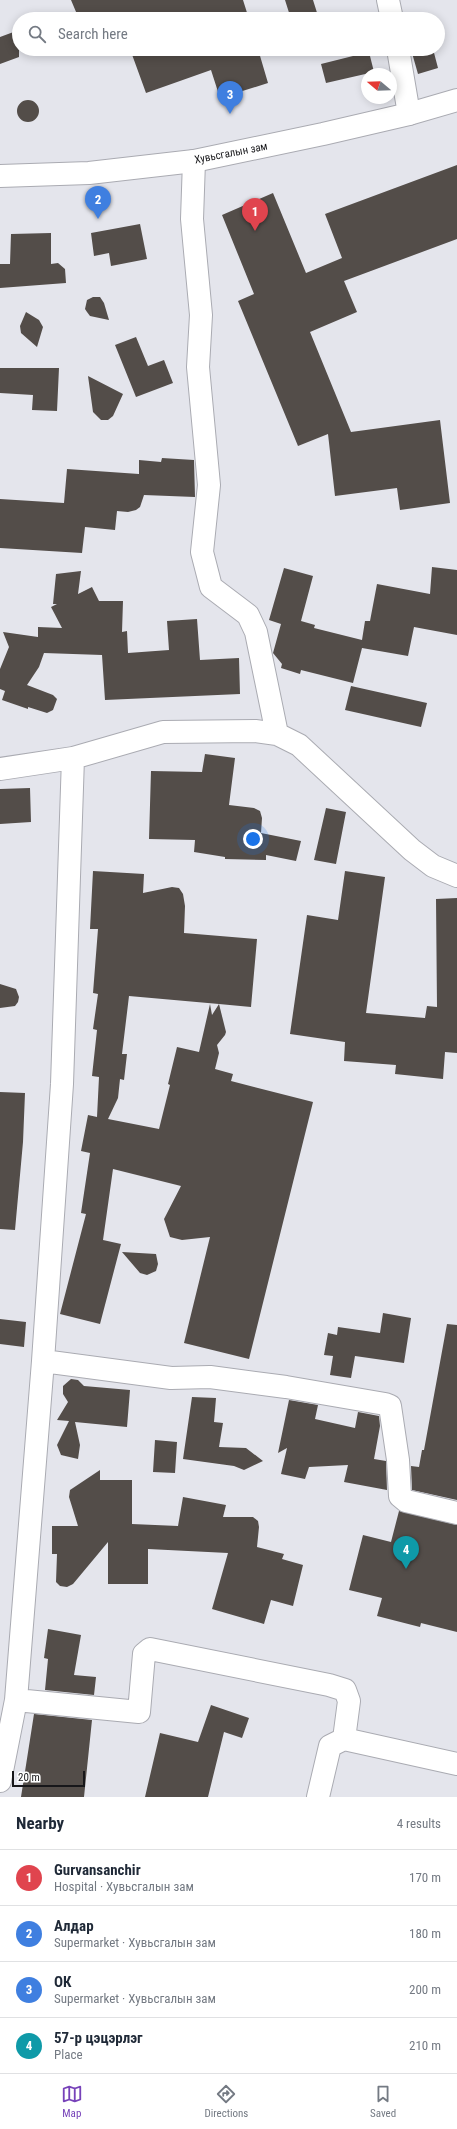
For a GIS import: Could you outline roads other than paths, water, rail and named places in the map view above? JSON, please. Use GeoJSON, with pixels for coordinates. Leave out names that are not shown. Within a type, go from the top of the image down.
{"type":"FeatureCollection","features":[{"type":"Feature","properties":{"kind":"street"},"geometry":{"type":"LineString","coordinates":[[388,0],[391,12]]}},
{"type":"Feature","properties":{"kind":"street"},"geometry":{"type":"LineString","coordinates":[[399,56],[409,114]]}},
{"type":"Feature","properties":{"kind":"street","name":"Хувьсгалын зам"},"geometry":{"type":"LineString","coordinates":[[0,176],[89,172],[194,161],[409,114],[457,100]]}},
{"type":"Feature","properties":{"kind":"street"},"geometry":{"type":"LineString","coordinates":[[194,161],[192,219],[201,315],[198,367],[209,485],[202,552],[211,587],[248,615],[256,632],[277,734]]}},
{"type":"Feature","properties":{"kind":"street"},"geometry":{"type":"LineString","coordinates":[[0,769],[73,758],[163,732],[255,731],[277,734],[299,745],[412,850],[433,866],[457,876]]}},
{"type":"Feature","properties":{"kind":"street"},"geometry":{"type":"LineString","coordinates":[[0,1782],[16,1700],[43,1361],[62,1084],[73,758]]}},
{"type":"Feature","properties":{"kind":"street"},"geometry":{"type":"LineString","coordinates":[[43,1361],[171,1378],[210,1377],[278,1386],[385,1404],[390,1406],[394,1426],[401,1482],[400,1496],[406,1501],[457,1513]]}},
{"type":"Feature","properties":{"kind":"street"},"geometry":{"type":"LineString","coordinates":[[16,1700],[139,1712],[144,1654],[150,1649],[329,1685],[344,1690],[349,1701],[344,1739]]}},
{"type":"Feature","properties":{"kind":"street"},"geometry":{"type":"LineString","coordinates":[[318,1797],[330,1746],[344,1739],[457,1764]]}},
{"type":"Feature","properties":{"kind":"place","name":"ОК"},"geometry":{"type":"Point","coordinates":[230,114]}},
{"type":"Feature","properties":{"kind":"place","name":"Алдар"},"geometry":{"type":"Point","coordinates":[98,219]}},
{"type":"Feature","properties":{"kind":"place","name":"Gurvansanchir"},"geometry":{"type":"Point","coordinates":[255,231]}},
{"type":"Feature","properties":{"kind":"place","name":"57-р цэцэрлэг"},"geometry":{"type":"Point","coordinates":[406,1569]}}]}
